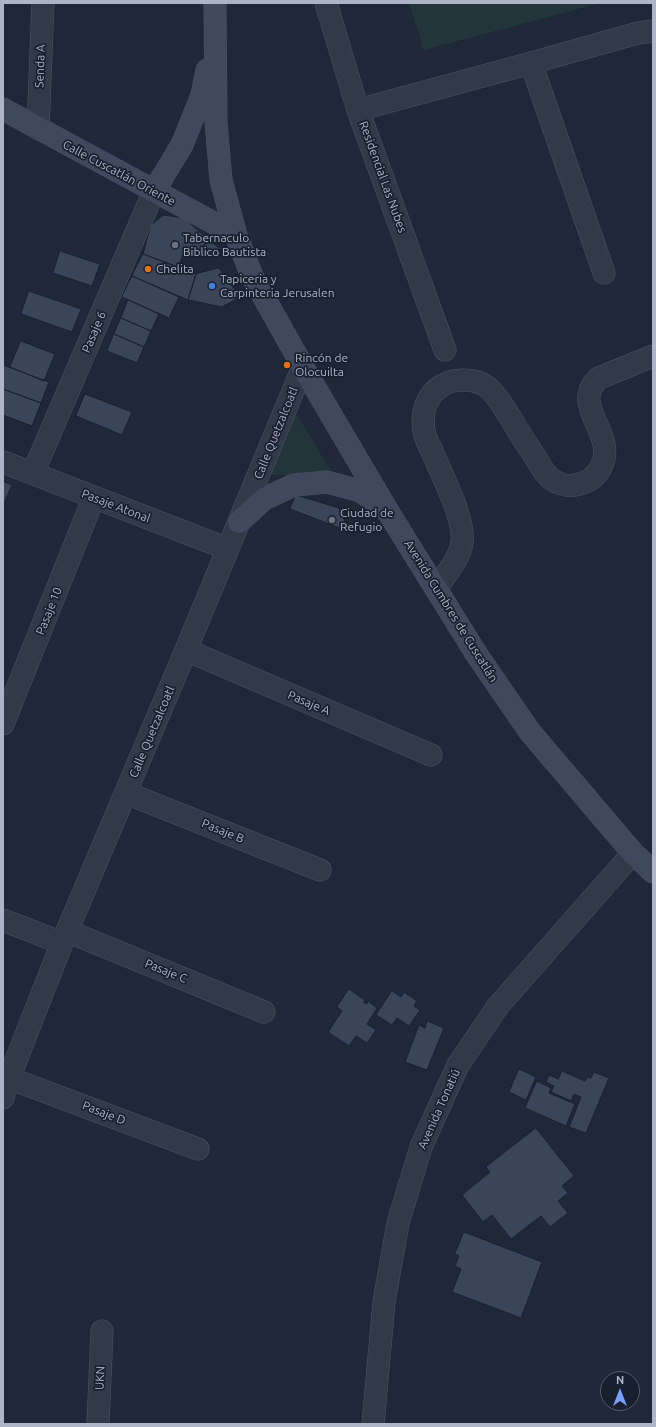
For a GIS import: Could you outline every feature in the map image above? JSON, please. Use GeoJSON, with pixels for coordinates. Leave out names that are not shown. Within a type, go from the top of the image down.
{"type":"FeatureCollection","features":[{"type":"Feature","properties":{"kind":"main road","name":"Avenida Cumbres de Cuscatlán"},"geometry":{"type":"LineString","coordinates":[[215,3],[214,36],[216,123],[221,180],[236,235],[252,276],[303,367],[387,510],[477,655],[530,732],[633,853],[653,872]]}},
{"type":"Feature","properties":{"kind":"main road"},"geometry":{"type":"LineString","coordinates":[[154,191],[182,145],[202,95],[214,36]]}},
{"type":"Feature","properties":{"kind":"main road","name":"Calle Cuscatlán Oriente"},"geometry":{"type":"LineString","coordinates":[[3,109],[236,235]]}},
{"type":"Feature","properties":{"kind":"main road"},"geometry":{"type":"LineString","coordinates":[[239,522],[264,498],[294,485],[327,482],[360,491],[387,510]]}},
{"type":"Feature","properties":{"kind":"street","name":"Senda A"},"geometry":{"type":"LineString","coordinates":[[38,129],[43,3]]}},
{"type":"Feature","properties":{"kind":"street","name":"Residencial Las Nubes"},"geometry":{"type":"LineString","coordinates":[[326,3],[358,110],[445,350]]}},
{"type":"Feature","properties":{"kind":"street"},"geometry":{"type":"LineString","coordinates":[[358,110],[531,64],[638,33],[653,31]]}},
{"type":"Feature","properties":{"kind":"street"},"geometry":{"type":"LineString","coordinates":[[531,64],[604,273]]}},
{"type":"Feature","properties":{"kind":"street","name":"Pasaje 6"},"geometry":{"type":"LineString","coordinates":[[33,473],[154,191]]}},
{"type":"Feature","properties":{"kind":"street"},"geometry":{"type":"LineString","coordinates":[[436,589],[457,557],[462,542],[462,527],[424,433],[422,416],[426,403],[433,393],[443,385],[455,380],[472,380],[486,386],[497,397],[549,478],[559,484],[573,486],[589,481],[599,472],[604,461],[606,451],[589,401],[589,392],[593,384],[599,378],[653,356]]}},
{"type":"Feature","properties":{"kind":"street","name":"Calle Quetzalcoatl"},"geometry":{"type":"LineString","coordinates":[[3,1098],[9,1078],[65,937],[303,367]]}},
{"type":"Feature","properties":{"kind":"street","name":"Pasaje Atonal"},"geometry":{"type":"LineString","coordinates":[[3,462],[228,549]]}},
{"type":"Feature","properties":{"kind":"street","name":"Pasaje 10"},"geometry":{"type":"LineString","coordinates":[[3,724],[94,497]]}},
{"type":"Feature","properties":{"kind":"street","name":"Pasaje A"},"geometry":{"type":"LineString","coordinates":[[186,650],[431,755]]}},
{"type":"Feature","properties":{"kind":"street","name":"Pasaje B"},"geometry":{"type":"LineString","coordinates":[[126,793],[320,870]]}},
{"type":"Feature","properties":{"kind":"street","name":"Avenida Tonatiú"},"geometry":{"type":"LineString","coordinates":[[373,1424],[384,1302],[398,1223],[421,1148],[458,1065],[498,1006],[633,853]]}},
{"type":"Feature","properties":{"kind":"street","name":"Pasaje C"},"geometry":{"type":"LineString","coordinates":[[3,920],[65,937],[264,1012]]}},
{"type":"Feature","properties":{"kind":"street","name":"Pasaje D"},"geometry":{"type":"LineString","coordinates":[[9,1078],[198,1149]]}},
{"type":"Feature","properties":{"kind":"street","name":"UKN"},"geometry":{"type":"LineString","coordinates":[[98,1424],[102,1331]]}},
{"type":"Feature","properties":{"kind":"green space"},"geometry":{"type":"Polygon","coordinates":[[[409,3],[601,3],[424,50],[409,3]]]}},
{"type":"Feature","properties":{"kind":"green space"},"geometry":{"type":"Polygon","coordinates":[[[295,412],[334,475],[269,475],[295,412]]]}},
{"type":"Feature","properties":{"kind":"building","name":"Tabernaculo Biblico Bautista"},"geometry":{"type":"Polygon","coordinates":[[[164,215],[184,218],[209,240],[200,250],[185,250],[178,267],[143,254],[151,225],[164,215]]]}},
{"type":"Feature","properties":{"kind":"building"},"geometry":{"type":"Polygon","coordinates":[[[209,240],[220,249],[209,257],[200,250],[209,240]]]}},
{"type":"Feature","properties":{"kind":"building"},"geometry":{"type":"Polygon","coordinates":[[[60,251],[100,264],[92,286],[53,273],[60,251]]]}},
{"type":"Feature","properties":{"kind":"building"},"geometry":{"type":"Polygon","coordinates":[[[143,254],[196,274],[188,300],[132,276],[143,254]]]}},
{"type":"Feature","properties":{"kind":"building","name":"Tapiceria y Carpinteria Jerusalen"},"geometry":{"type":"Polygon","coordinates":[[[219,268],[240,297],[222,307],[188,300],[196,274],[219,268]]]}},
{"type":"Feature","properties":{"kind":"building"},"geometry":{"type":"Polygon","coordinates":[[[132,276],[179,297],[169,318],[122,297],[132,276]]]}},
{"type":"Feature","properties":{"kind":"building"},"geometry":{"type":"Polygon","coordinates":[[[29,291],[81,309],[72,332],[21,314],[29,291]]]}},
{"type":"Feature","properties":{"kind":"building"},"geometry":{"type":"Polygon","coordinates":[[[128,300],[159,314],[151,331],[121,318],[128,300]]]}},
{"type":"Feature","properties":{"kind":"building"},"geometry":{"type":"Polygon","coordinates":[[[121,318],[151,331],[144,347],[114,334],[121,318]]]}},
{"type":"Feature","properties":{"kind":"building"},"geometry":{"type":"Polygon","coordinates":[[[114,334],[144,347],[137,363],[107,351],[114,334]]]}},
{"type":"Feature","properties":{"kind":"building"},"geometry":{"type":"Polygon","coordinates":[[[21,341],[55,354],[44,381],[10,367],[21,341]]]}},
{"type":"Feature","properties":{"kind":"building"},"geometry":{"type":"Polygon","coordinates":[[[3,365],[49,382],[41,403],[3,389],[3,365]]]}},
{"type":"Feature","properties":{"kind":"building"},"geometry":{"type":"Polygon","coordinates":[[[3,389],[41,403],[32,426],[3,415],[3,389]]]}},
{"type":"Feature","properties":{"kind":"building"},"geometry":{"type":"Polygon","coordinates":[[[85,394],[132,412],[122,435],[76,416],[85,394]]]}},
{"type":"Feature","properties":{"kind":"building"},"geometry":{"type":"Polygon","coordinates":[[[3,481],[12,485],[3,506],[3,481]]]}},
{"type":"Feature","properties":{"kind":"building","name":"Ciudad de Refugio"},"geometry":{"type":"Polygon","coordinates":[[[296,495],[339,508],[350,532],[290,509],[296,495]]]}},
{"type":"Feature","properties":{"kind":"building"},"geometry":{"type":"Polygon","coordinates":[[[349,989],[365,1000],[363,1002],[367,1004],[368,1001],[377,1008],[367,1024],[376,1030],[367,1043],[356,1036],[349,1046],[328,1032],[342,1011],[337,1007],[349,989]]]}},
{"type":"Feature","properties":{"kind":"building"},"geometry":{"type":"Polygon","coordinates":[[[392,991],[401,997],[404,992],[417,1001],[414,1006],[420,1010],[409,1026],[397,1018],[392,1025],[376,1015],[392,991]]]}},
{"type":"Feature","properties":{"kind":"building"},"geometry":{"type":"Polygon","coordinates":[[[427,1021],[444,1028],[427,1070],[405,1062],[419,1025],[425,1028],[427,1021]]]}},
{"type":"Feature","properties":{"kind":"building"},"geometry":{"type":"Polygon","coordinates":[[[519,1069],[536,1077],[526,1100],[509,1092],[519,1069]]]}},
{"type":"Feature","properties":{"kind":"building"},"geometry":{"type":"Polygon","coordinates":[[[562,1071],[585,1081],[587,1077],[591,1078],[594,1072],[609,1078],[586,1133],[569,1127],[581,1097],[574,1094],[571,1101],[551,1092],[554,1086],[546,1082],[549,1075],[558,1079],[562,1071]]]}},
{"type":"Feature","properties":{"kind":"building"},"geometry":{"type":"Polygon","coordinates":[[[537,1081],[551,1088],[549,1093],[575,1104],[566,1126],[525,1108],[537,1081]]]}},
{"type":"Feature","properties":{"kind":"building"},"geometry":{"type":"Polygon","coordinates":[[[536,1128],[574,1176],[562,1186],[568,1193],[558,1201],[568,1213],[550,1227],[541,1216],[511,1239],[492,1215],[483,1222],[462,1195],[490,1172],[486,1167],[536,1128]]]}},
{"type":"Feature","properties":{"kind":"building"},"geometry":{"type":"Polygon","coordinates":[[[464,1232],[542,1262],[521,1318],[452,1292],[461,1269],[455,1266],[459,1256],[455,1254],[464,1232]]]}},
{"type":"Feature","properties":{"kind":"place","name":"Tabernaculo Biblico Bautista"},"geometry":{"type":"Point","coordinates":[175,245]}},
{"type":"Feature","properties":{"kind":"place","name":"Chelita"},"geometry":{"type":"Point","coordinates":[148,269]}},
{"type":"Feature","properties":{"kind":"place","name":"Tapiceria y Carpinteria Jerusalen"},"geometry":{"type":"Point","coordinates":[212,286]}},
{"type":"Feature","properties":{"kind":"place","name":"Rincón de Olocuilta"},"geometry":{"type":"Point","coordinates":[287,365]}},
{"type":"Feature","properties":{"kind":"place","name":"Ciudad de Refugio"},"geometry":{"type":"Point","coordinates":[332,520]}}]}
